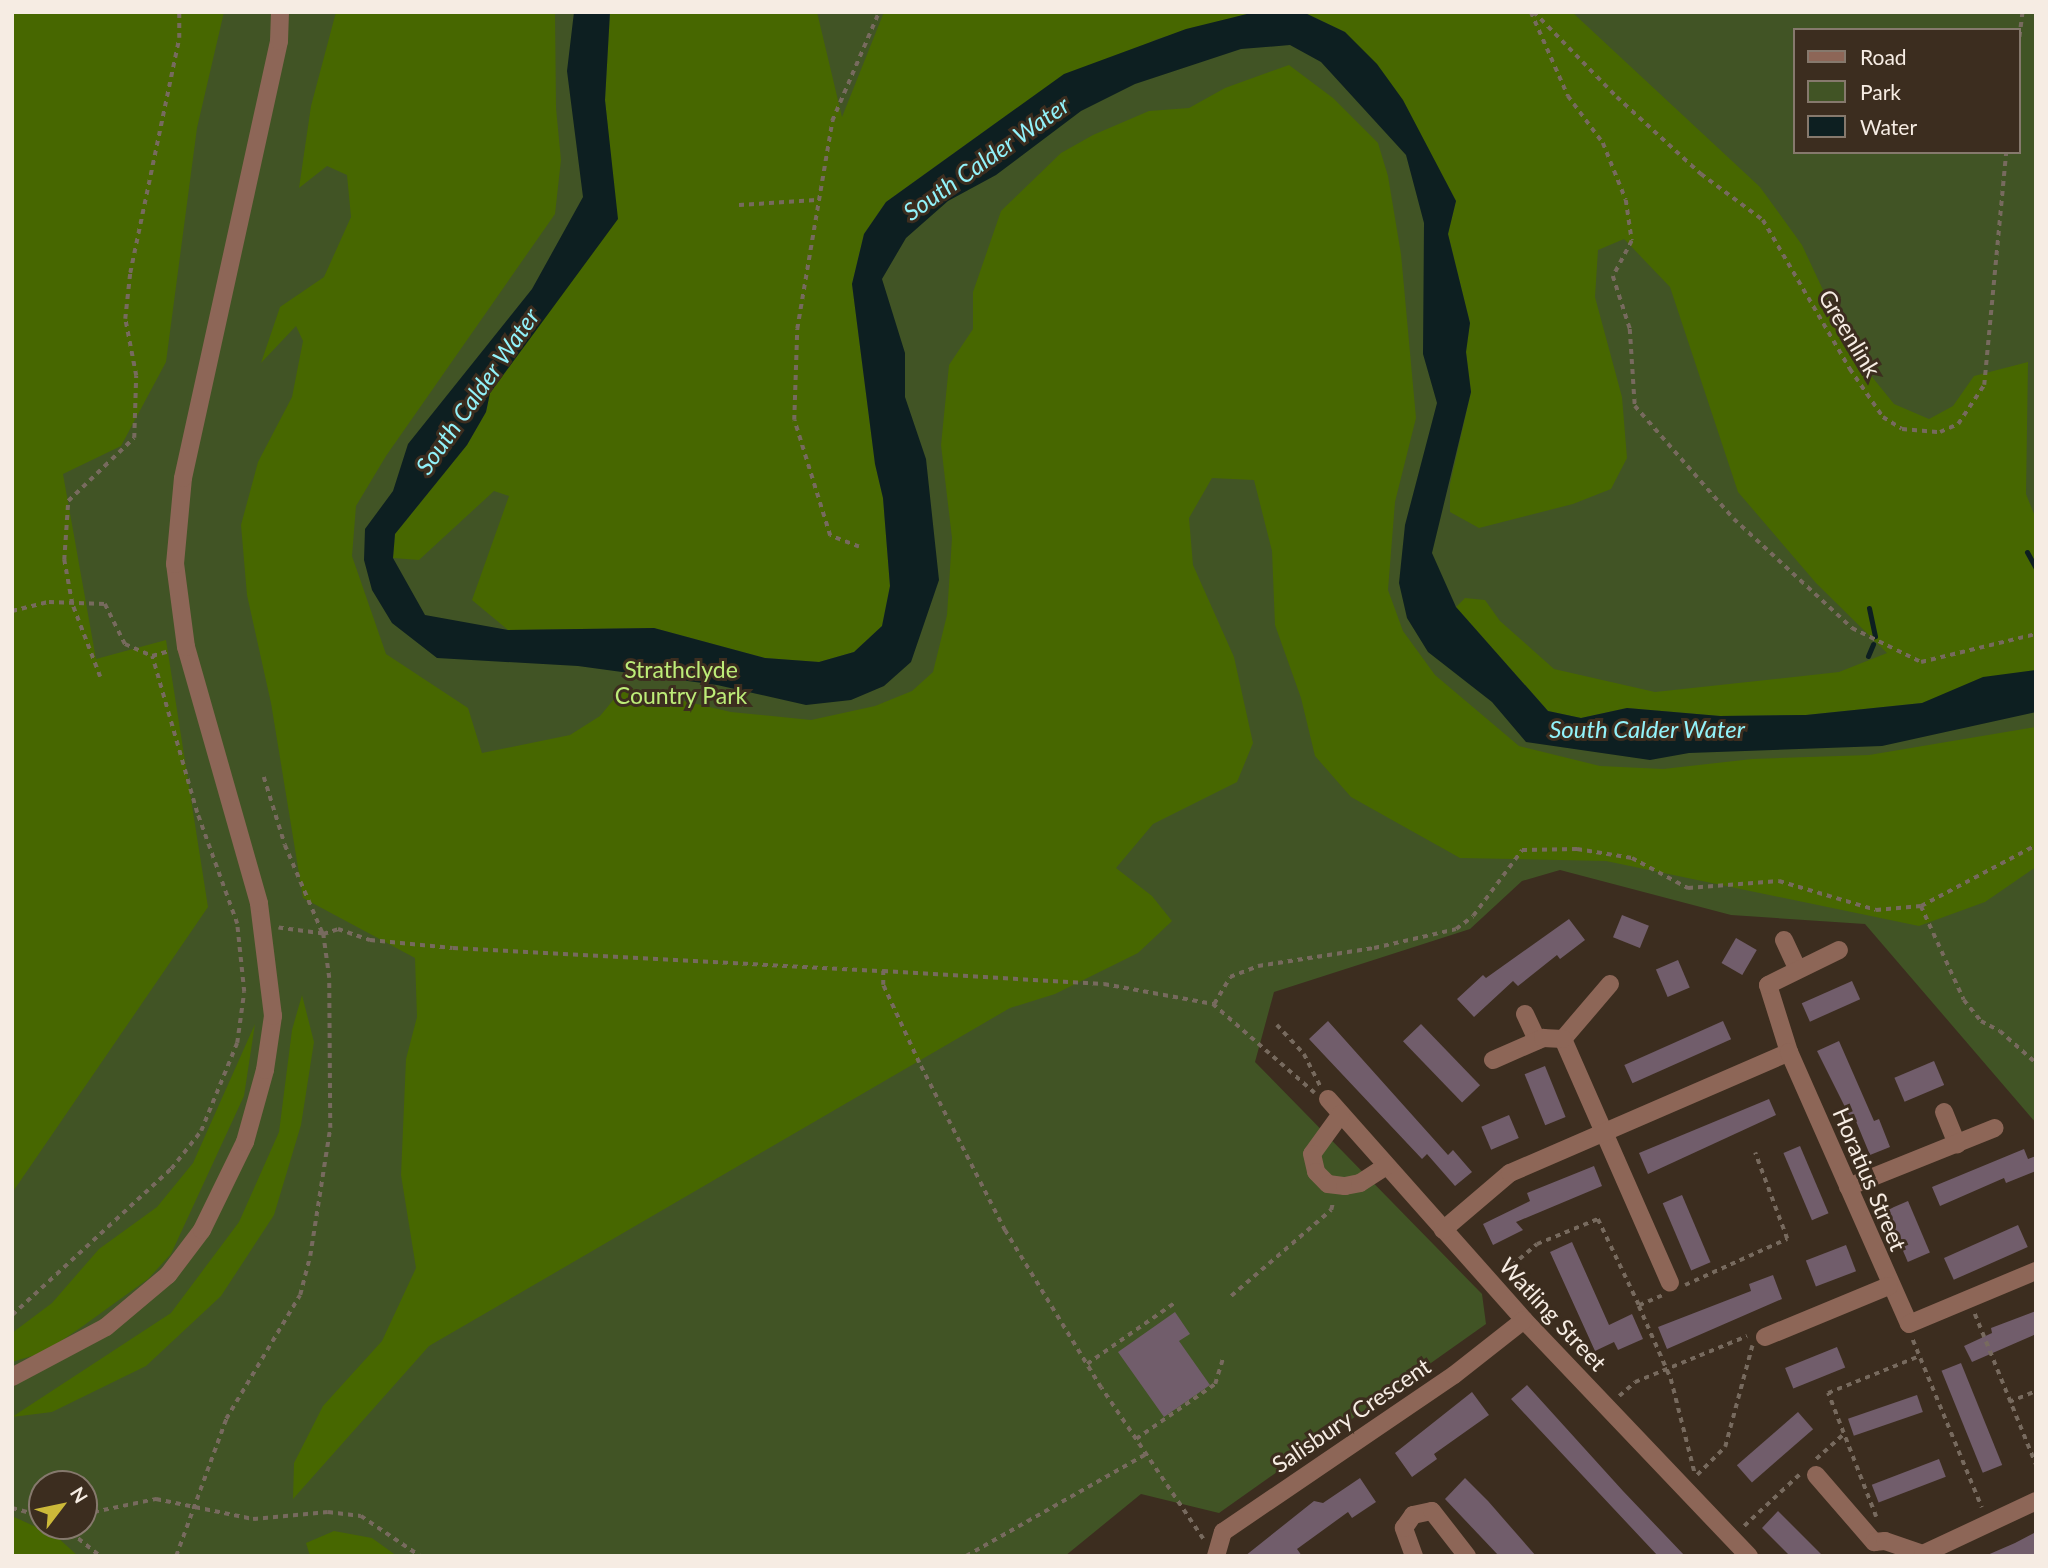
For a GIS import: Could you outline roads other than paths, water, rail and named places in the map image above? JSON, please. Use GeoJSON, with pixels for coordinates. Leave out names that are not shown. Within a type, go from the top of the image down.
{"type":"FeatureCollection","features":[{"type":"Feature","properties":{"kind":"street"},"geometry":{"type":"LineString","coordinates":[[12,1377],[106,1327],[168,1275],[202,1230],[245,1142],[265,1070],[272,1016],[259,903],[186,647],[175,564],[183,478],[279,41],[280,12]]}},
{"type":"Feature","properties":{"kind":"street"},"geometry":{"type":"LineString","coordinates":[[1784,940],[1797,968]]}},
{"type":"Feature","properties":{"kind":"street","name":"Horatius Street"},"geometry":{"type":"LineString","coordinates":[[1839,950],[1797,968],[1768,985],[1789,1052],[1889,1286],[1909,1324],[2036,1271]]}},
{"type":"Feature","properties":{"kind":"street"},"geometry":{"type":"LineString","coordinates":[[1493,1060],[1537,1040],[1563,1039],[1610,984]]}},
{"type":"Feature","properties":{"kind":"street"},"geometry":{"type":"LineString","coordinates":[[1525,1014],[1537,1040]]}},
{"type":"Feature","properties":{"kind":"street"},"geometry":{"type":"LineString","coordinates":[[1563,1039],[1607,1133],[1670,1283]]}},
{"type":"Feature","properties":{"kind":"street"},"geometry":{"type":"LineString","coordinates":[[1443,1230],[1510,1172],[1607,1133],[1789,1052]]}},
{"type":"Feature","properties":{"kind":"street","name":"Watling Street"},"geometry":{"type":"LineString","coordinates":[[1328,1099],[1524,1320],[1607,1407],[1750,1547]]}},
{"type":"Feature","properties":{"kind":"street"},"geometry":{"type":"LineString","coordinates":[[1944,1112],[1957,1144]]}},
{"type":"Feature","properties":{"kind":"street"},"geometry":{"type":"LineString","coordinates":[[1341,1114],[1328,1127],[1312,1154],[1315,1172],[1336,1185],[1360,1183],[1386,1166]]}},
{"type":"Feature","properties":{"kind":"street"},"geometry":{"type":"LineString","coordinates":[[1848,1187],[1995,1128]]}},
{"type":"Feature","properties":{"kind":"street"},"geometry":{"type":"LineString","coordinates":[[1765,1337],[1889,1286]]}},
{"type":"Feature","properties":{"kind":"street","name":"Salisbury Crescent"},"geometry":{"type":"LineString","coordinates":[[1211,1550],[1223,1532],[1454,1375],[1524,1320]]}},
{"type":"Feature","properties":{"kind":"street"},"geometry":{"type":"LineString","coordinates":[[1816,1475],[1874,1542],[1885,1541],[1924,1555],[2036,1501]]}},
{"type":"Feature","properties":{"kind":"street"},"geometry":{"type":"LineString","coordinates":[[1414,1556],[1404,1528],[1413,1515],[1432,1511],[1467,1556]]}},
{"type":"Feature","properties":{"kind":"water","name":"South Calder Water"},"geometry":{"type":"Polygon","coordinates":[[[574,12],[610,12],[605,100],[618,219],[490,393],[486,412],[467,445],[395,534],[393,558],[425,615],[508,630],[654,628],[765,658],[819,662],[854,652],[882,626],[890,586],[883,498],[875,464],[852,284],[864,234],[886,202],[1064,74],[1186,29],[1255,12],[1303,12],[1345,32],[1377,64],[1403,100],[1456,201],[1448,234],[1470,323],[1466,352],[1471,392],[1432,553],[1456,607],[1548,711],[1581,718],[1627,708],[1720,716],[1806,715],[1922,703],[1983,677],[2036,670],[2036,712],[1882,746],[1689,753],[1650,760],[1526,742],[1492,702],[1428,652],[1407,618],[1399,583],[1405,525],[1437,403],[1423,354],[1424,223],[1406,155],[1321,62],[1290,45],[1241,49],[1135,84],[1081,111],[996,175],[948,201],[906,238],[882,279],[905,353],[905,397],[926,459],[939,580],[911,662],[884,686],[851,700],[806,705],[717,685],[578,666],[437,658],[392,623],[372,590],[364,560],[365,529],[393,491],[408,444],[532,289],[583,197],[567,71],[574,12]]]}},
{"type":"Feature","properties":{"kind":"waterway"},"geometry":{"type":"LineString","coordinates":[[2027,552],[2036,568]]}},
{"type":"Feature","properties":{"kind":"waterway"},"geometry":{"type":"LineString","coordinates":[[1869,608],[1875,636]]}},
{"type":"Feature","properties":{"kind":"waterway"},"geometry":{"type":"LineString","coordinates":[[1868,656],[1873,644]]}},
{"type":"Feature","properties":{"kind":"park label","name":"Strathclyde Country Park"},"geometry":{"type":"Point","coordinates":[681,682]}}]}
